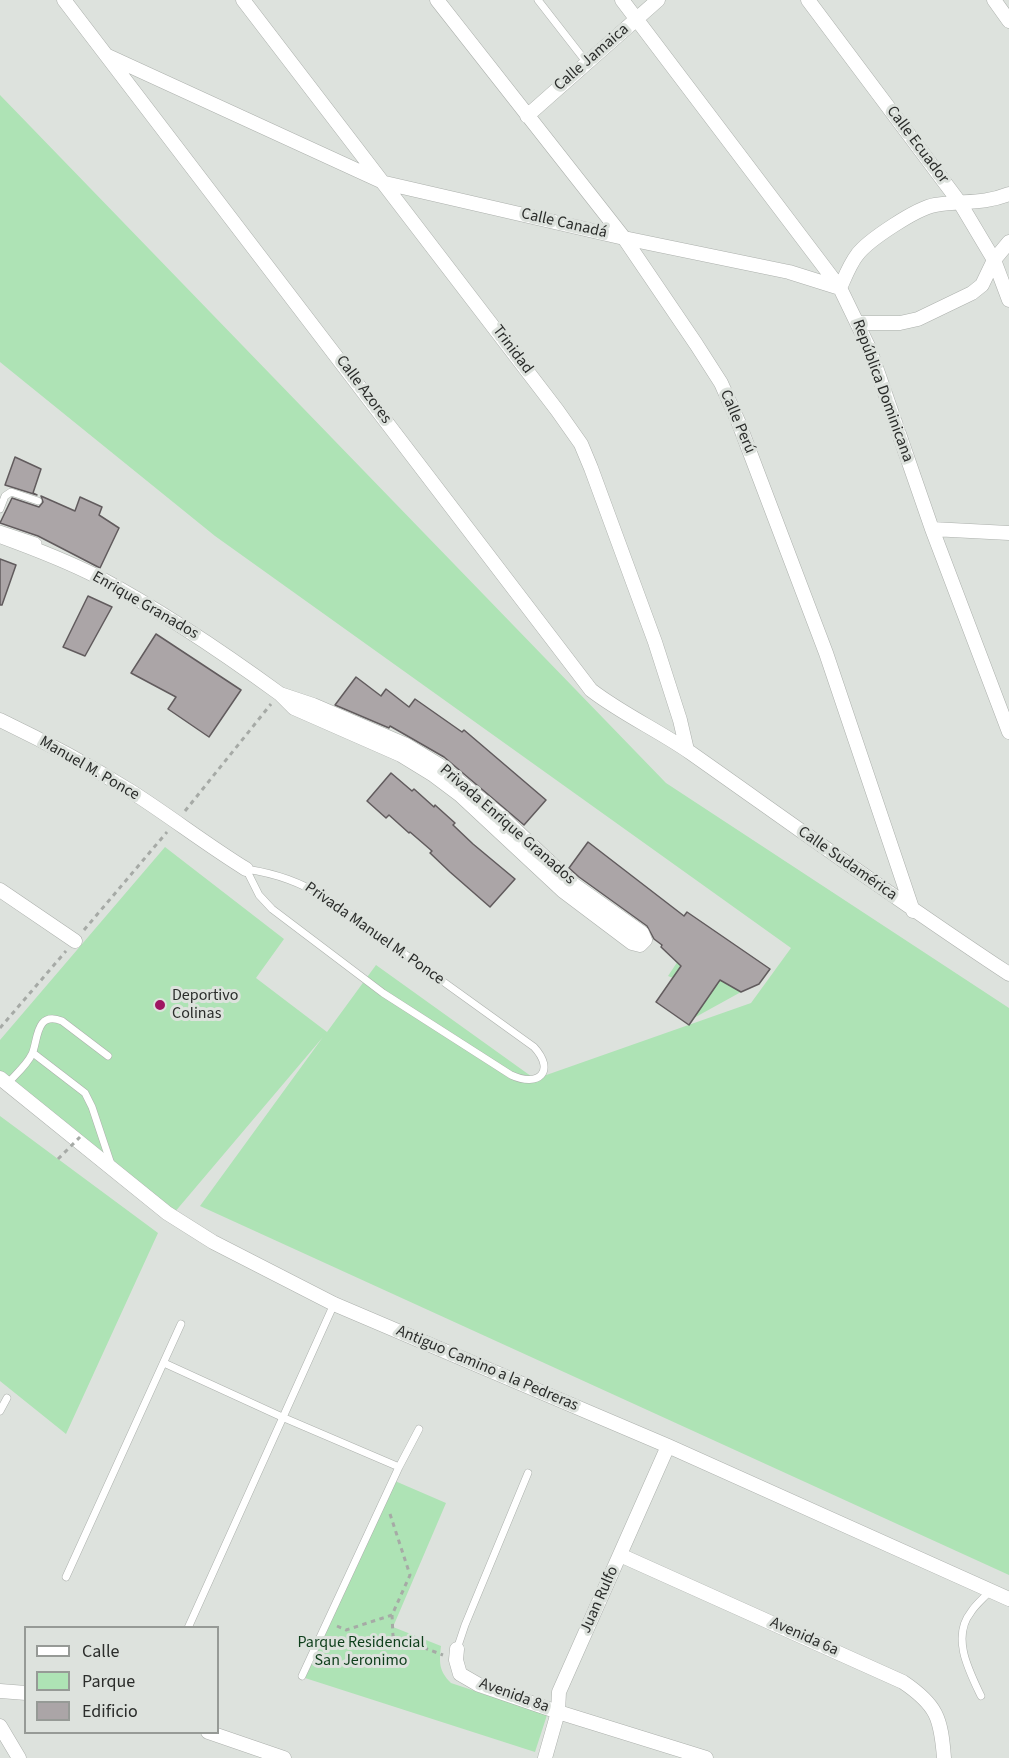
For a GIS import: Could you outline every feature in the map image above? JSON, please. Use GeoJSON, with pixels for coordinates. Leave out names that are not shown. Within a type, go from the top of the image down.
{"type":"FeatureCollection","features":[{"type":"Feature","properties":{"kind":"street","name":"Calle Azores"},"geometry":{"type":"LineString","coordinates":[[64,0],[591,690],[606,702],[687,750]]}},
{"type":"Feature","properties":{"kind":"street","name":"Trinidad"},"geometry":{"type":"LineString","coordinates":[[243,0],[385,183],[581,444],[655,642],[680,720],[687,750]]}},
{"type":"Feature","properties":{"kind":"street","name":"Calle Perú"},"geometry":{"type":"LineString","coordinates":[[437,0],[624,238],[721,383],[826,653],[914,911]]}},
{"type":"Feature","properties":{"kind":"street","name":"República Dominicana"},"geometry":{"type":"LineString","coordinates":[[622,0],[840,288],[870,350],[932,529],[1009,732]]}},
{"type":"Feature","properties":{"kind":"street","name":"Calle Jamaica"},"geometry":{"type":"LineString","coordinates":[[527,116],[658,0]]}},
{"type":"Feature","properties":{"kind":"street","name":"Calle Ecuador"},"geometry":{"type":"LineString","coordinates":[[808,0],[960,203],[994,260],[1009,300]]}},
{"type":"Feature","properties":{"kind":"street"},"geometry":{"type":"LineString","coordinates":[[994,0],[1009,21]]}},
{"type":"Feature","properties":{"kind":"street","name":"Calle Canadá"},"geometry":{"type":"LineString","coordinates":[[106,55],[385,183],[624,238],[789,272],[840,288]]}},
{"type":"Feature","properties":{"kind":"street"},"geometry":{"type":"LineString","coordinates":[[840,288],[857,255],[869,242],[921,210],[934,205],[992,201],[1009,194]]}},
{"type":"Feature","properties":{"kind":"street"},"geometry":{"type":"LineString","coordinates":[[858,323],[900,323],[918,319],[972,293],[982,285],[994,260],[1009,242]]}},
{"type":"Feature","properties":{"kind":"street"},"geometry":{"type":"LineString","coordinates":[[932,529],[1009,533]]}},
{"type":"Feature","properties":{"kind":"street","name":"Enrique Granados"},"geometry":{"type":"LineString","coordinates":[[0,536],[96,576],[149,605],[211,644],[280,694]]}},
{"type":"Feature","properties":{"kind":"street","name":"Privada Enrique Granados"},"geometry":{"type":"LineString","coordinates":[[280,694],[313,705],[406,745],[439,765],[501,816],[573,884],[642,933],[644,943],[640,945],[632,943],[563,891],[460,795],[432,774],[401,755],[294,708],[280,694]]}},
{"type":"Feature","properties":{"kind":"street","name":"Manuel M. Ponce"},"geometry":{"type":"LineString","coordinates":[[0,720],[57,747],[134,794],[176,823]]}},
{"type":"Feature","properties":{"kind":"street","name":"Calle Sudamérica"},"geometry":{"type":"LineString","coordinates":[[687,750],[914,911],[1009,974]]}},
{"type":"Feature","properties":{"kind":"street","name":"Privada Manuel M. Ponce"},"geometry":{"type":"LineString","coordinates":[[176,823],[209,847],[246,869]]}},
{"type":"Feature","properties":{"kind":"street"},"geometry":{"type":"LineString","coordinates":[[0,890],[75,941]]}},
{"type":"Feature","properties":{"kind":"street","name":"Antiguo Camino a la Pedreras"},"geometry":{"type":"LineString","coordinates":[[4,1081],[167,1213],[213,1242],[334,1304],[668,1446],[1009,1599]]}},
{"type":"Feature","properties":{"kind":"street","name":"Juan Rulfo"},"geometry":{"type":"LineString","coordinates":[[545,1758],[558,1712],[559,1692],[668,1446]]}},
{"type":"Feature","properties":{"kind":"street","name":"Avenida 6a"},"geometry":{"type":"LineString","coordinates":[[620,1555],[903,1682],[919,1693],[936,1714],[942,1728],[944,1758]]}},
{"type":"Feature","properties":{"kind":"street","name":"Avenida 8a"},"geometry":{"type":"LineString","coordinates":[[456,1655],[457,1669],[466,1678],[479,1685],[706,1758]]}},
{"type":"Feature","properties":{"kind":"street"},"geometry":{"type":"LineString","coordinates":[[0,1691],[24,1693]]}},
{"type":"Feature","properties":{"kind":"street"},"geometry":{"type":"LineString","coordinates":[[0,1726],[19,1758]]}},
{"type":"Feature","properties":{"kind":"street"},"geometry":{"type":"LineString","coordinates":[[214,1734],[284,1758]]}},
{"type":"Feature","properties":{"kind":"lane"},"geometry":{"type":"LineString","coordinates":[[538,0],[587,63]]}},
{"type":"Feature","properties":{"kind":"lane"},"geometry":{"type":"LineString","coordinates":[[0,509],[5,496],[11,492],[38,501]]}},
{"type":"Feature","properties":{"kind":"lane"},"geometry":{"type":"LineString","coordinates":[[0,529],[36,541],[38,550]]}},
{"type":"Feature","properties":{"kind":"lane","name":"Privada Manuel M. Ponce"},"geometry":{"type":"LineString","coordinates":[[246,869],[273,873],[300,882],[327,898],[534,1047],[543,1057],[544,1068],[540,1076],[532,1080],[520,1079],[511,1075],[383,993],[272,909],[259,895],[246,869]]}},
{"type":"Feature","properties":{"kind":"lane"},"geometry":{"type":"LineString","coordinates":[[4,1081],[33,1053],[37,1031],[49,1019],[55,1018],[62,1021],[108,1056]]}},
{"type":"Feature","properties":{"kind":"lane"},"geometry":{"type":"LineString","coordinates":[[33,1053],[85,1093],[92,1107],[112,1169]]}},
{"type":"Feature","properties":{"kind":"lane"},"geometry":{"type":"LineString","coordinates":[[189,1626],[334,1304]]}},
{"type":"Feature","properties":{"kind":"lane"},"geometry":{"type":"LineString","coordinates":[[66,1577],[180,1324]]}},
{"type":"Feature","properties":{"kind":"lane"},"geometry":{"type":"LineString","coordinates":[[164,1363],[282,1418],[399,1467]]}},
{"type":"Feature","properties":{"kind":"lane"},"geometry":{"type":"LineString","coordinates":[[0,1411],[7,1398]]}},
{"type":"Feature","properties":{"kind":"lane"},"geometry":{"type":"LineString","coordinates":[[302,1676],[384,1498],[419,1429]]}},
{"type":"Feature","properties":{"kind":"lane"},"geometry":{"type":"LineString","coordinates":[[456,1655],[465,1625],[528,1473]]}},
{"type":"Feature","properties":{"kind":"lane"},"geometry":{"type":"LineString","coordinates":[[981,1696],[966,1665],[963,1630],[970,1612],[990,1591]]}},
{"type":"Feature","properties":{"kind":"path"},"geometry":{"type":"LineString","coordinates":[[0,1028],[176,823],[280,694]]}},
{"type":"Feature","properties":{"kind":"path"},"geometry":{"type":"LineString","coordinates":[[58,1159],[80,1137]]}},
{"type":"Feature","properties":{"kind":"path"},"geometry":{"type":"LineString","coordinates":[[384,1498],[410,1575],[392,1615],[393,1636],[456,1655]]}},
{"type":"Feature","properties":{"kind":"path"},"geometry":{"type":"LineString","coordinates":[[328,1621],[346,1630],[392,1615]]}},
{"type":"Feature","properties":{"kind":"green space"},"geometry":{"type":"Polygon","coordinates":[[[0,95],[666,783],[1009,1008],[1009,1575],[200,1206],[323,1037],[174,1213],[0,1074],[0,1040],[165,847],[284,939],[256,978],[327,1032],[376,965],[535,1079],[751,1003],[791,948],[215,536],[0,362],[0,95]]]}},
{"type":"Feature","properties":{"kind":"green space"},"geometry":{"type":"Polygon","coordinates":[[[684,952],[741,992],[692,1019],[673,978],[668,976],[684,952]]]}},
{"type":"Feature","properties":{"kind":"green space"},"geometry":{"type":"Polygon","coordinates":[[[0,1116],[158,1233],[66,1434],[0,1381],[0,1116]]]}},
{"type":"Feature","properties":{"kind":"green space","name":"Parque Residencial San Jeronimo"},"geometry":{"type":"Polygon","coordinates":[[[395,1481],[446,1503],[393,1627],[441,1646],[441,1666],[444,1675],[451,1683],[547,1715],[535,1752],[305,1678],[395,1481]]]}},
{"type":"Feature","properties":{"kind":"building"},"geometry":{"type":"Polygon","coordinates":[[[15,457],[41,469],[33,493],[37,495],[5,485],[15,457]]]}},
{"type":"Feature","properties":{"kind":"building"},"geometry":{"type":"Polygon","coordinates":[[[41,496],[75,511],[80,497],[102,507],[99,515],[119,528],[100,568],[38,536],[0,523],[12,498],[39,507],[43,502],[41,496]]]}},
{"type":"Feature","properties":{"kind":"building"},"geometry":{"type":"Polygon","coordinates":[[[0,559],[16,565],[2,605],[0,605],[0,559]]]}},
{"type":"Feature","properties":{"kind":"building"},"geometry":{"type":"Polygon","coordinates":[[[88,596],[112,607],[85,656],[63,647],[88,596]]]}},
{"type":"Feature","properties":{"kind":"building"},"geometry":{"type":"Polygon","coordinates":[[[156,634],[241,690],[209,737],[168,709],[176,697],[131,673],[156,634]]]}},
{"type":"Feature","properties":{"kind":"building"},"geometry":{"type":"Polygon","coordinates":[[[356,677],[381,696],[386,689],[409,707],[415,699],[462,732],[464,730],[546,800],[524,825],[444,757],[390,726],[389,728],[335,705],[356,677]]]}},
{"type":"Feature","properties":{"kind":"building"},"geometry":{"type":"Polygon","coordinates":[[[391,773],[434,807],[435,805],[473,844],[515,879],[490,907],[450,872],[430,853],[432,851],[410,832],[389,815],[386,818],[367,801],[391,773]]]}},
{"type":"Feature","properties":{"kind":"building"},"geometry":{"type":"Polygon","coordinates":[[[588,842],[684,916],[687,912],[770,969],[759,984],[741,992],[720,980],[689,1025],[656,1002],[681,966],[654,939],[647,926],[569,868],[588,842]]]}},
{"type":"Feature","properties":{"kind":"place","name":"Deportivo Colinas"},"geometry":{"type":"Point","coordinates":[160,1005]}}]}
